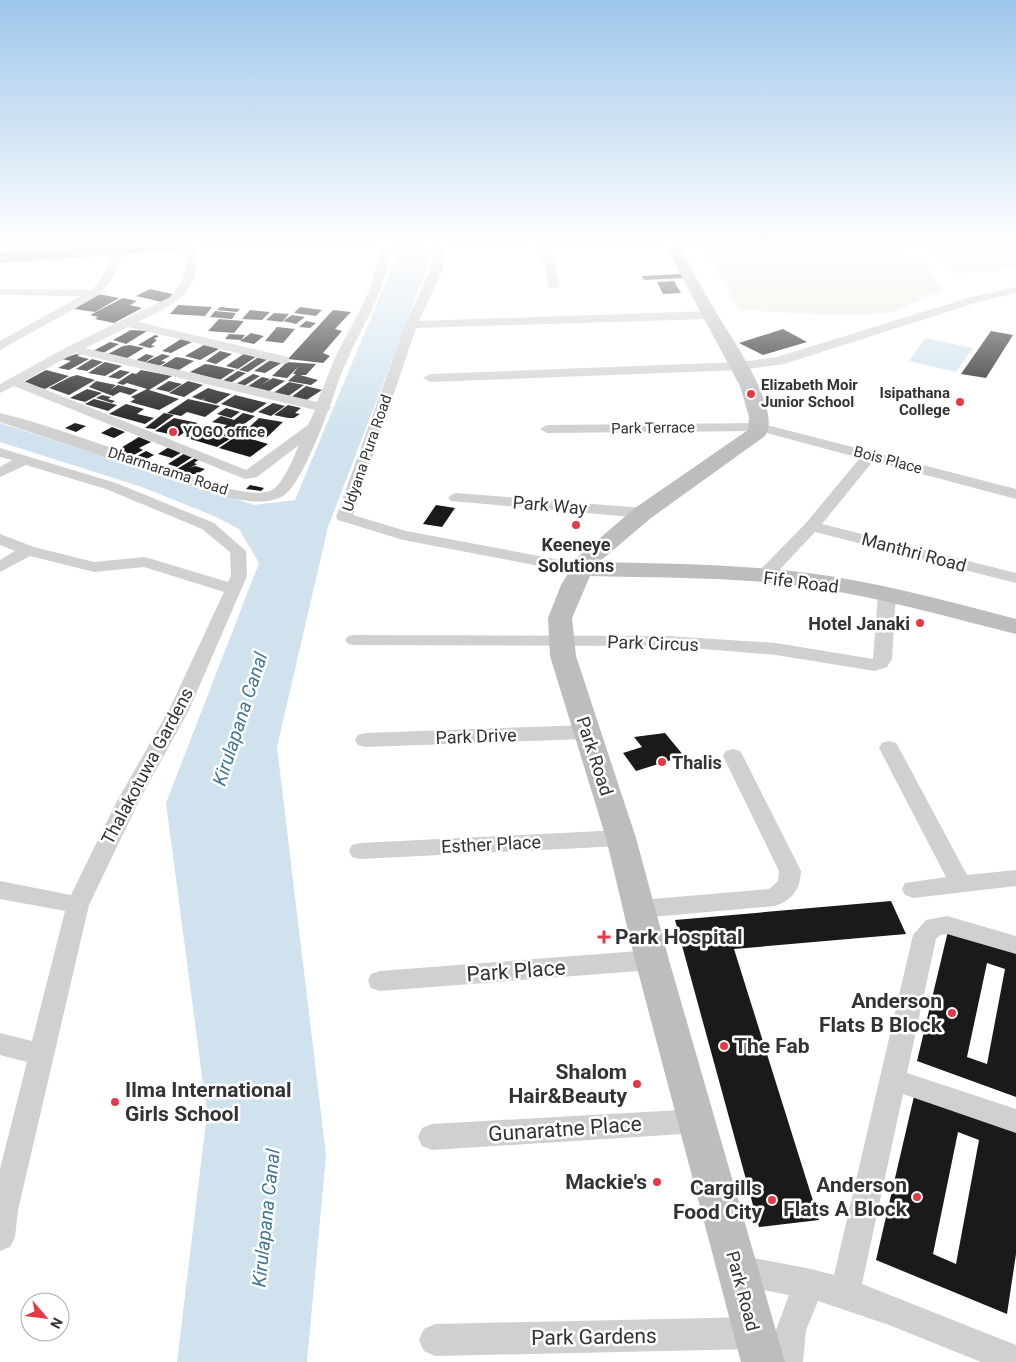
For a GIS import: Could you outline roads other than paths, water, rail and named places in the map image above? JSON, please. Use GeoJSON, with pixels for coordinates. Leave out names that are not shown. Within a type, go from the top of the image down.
{"type":"FeatureCollection","features":[{"type":"Feature","properties":{"kind":"main road"},"geometry":{"type":"LineString","coordinates":[[706,309],[741,366],[752,396],[759,420],[759,427]]}},
{"type":"Feature","properties":{"kind":"main road","name":"Park Road"},"geometry":{"type":"LineString","coordinates":[[759,427],[758,432],[643,513],[587,562],[573,585],[560,618],[560,642],[621,838],[652,960],[763,1362]]}},
{"type":"Feature","properties":{"kind":"main road","name":"Fife Road"},"geometry":{"type":"LineString","coordinates":[[582,570],[669,571],[809,580],[887,594],[1016,627]]}},
{"type":"Feature","properties":{"kind":"street"},"geometry":{"type":"LineString","coordinates":[[0,346],[67,309]]}},
{"type":"Feature","properties":{"kind":"street"},"geometry":{"type":"LineString","coordinates":[[0,389],[74,349],[156,309]]}},
{"type":"Feature","properties":{"kind":"street","name":"Dharmarama Road"},"geometry":{"type":"LineString","coordinates":[[0,417],[118,455],[202,485],[243,495],[261,496],[278,493],[290,477],[315,427],[324,408],[337,369],[367,309]]}},
{"type":"Feature","properties":{"kind":"street","name":"Udyana Pura Road"},"geometry":{"type":"LineString","coordinates":[[419,309],[411,325],[344,517],[403,535],[582,570]]}},
{"type":"Feature","properties":{"kind":"street"},"geometry":{"type":"LineString","coordinates":[[430,378],[741,366],[779,361],[945,309]]}},
{"type":"Feature","properties":{"kind":"street"},"geometry":{"type":"LineString","coordinates":[[411,325],[709,315]]}},
{"type":"Feature","properties":{"kind":"street"},"geometry":{"type":"LineString","coordinates":[[128,323],[284,360]]}},
{"type":"Feature","properties":{"kind":"street"},"geometry":{"type":"LineString","coordinates":[[74,349],[324,408]]}},
{"type":"Feature","properties":{"kind":"street"},"geometry":{"type":"LineString","coordinates":[[15,382],[245,475],[252,474],[315,427]]}},
{"type":"Feature","properties":{"kind":"street","name":"Park Terrace"},"geometry":{"type":"LineString","coordinates":[[547,429],[759,427]]}},
{"type":"Feature","properties":{"kind":"street","name":"Bois Place"},"geometry":{"type":"LineString","coordinates":[[759,427],[1016,494]]}},
{"type":"Feature","properties":{"kind":"street","name":"Thalakotuwa Gardens"},"geometry":{"type":"LineString","coordinates":[[0,452],[111,486],[208,526],[238,551],[239,576],[179,710],[128,801],[88,879],[78,905],[2,1209],[0,1237]]}},
{"type":"Feature","properties":{"kind":"street"},"geometry":{"type":"LineString","coordinates":[[764,577],[812,526],[870,455]]}},
{"type":"Feature","properties":{"kind":"street"},"geometry":{"type":"LineString","coordinates":[[0,473],[26,459]]}},
{"type":"Feature","properties":{"kind":"street","name":"Park Way"},"geometry":{"type":"LineString","coordinates":[[456,498],[643,513]]}},
{"type":"Feature","properties":{"kind":"street","name":"Manthri Road"},"geometry":{"type":"LineString","coordinates":[[812,526],[1016,578]]}},
{"type":"Feature","properties":{"kind":"street"},"geometry":{"type":"LineString","coordinates":[[0,540],[28,551],[94,567],[145,562],[233,589]]}},
{"type":"Feature","properties":{"kind":"street"},"geometry":{"type":"LineString","coordinates":[[0,567],[28,551]]}},
{"type":"Feature","properties":{"kind":"street","name":"Park Circus"},"geometry":{"type":"LineString","coordinates":[[354,640],[667,641],[776,650],[876,665],[883,659],[887,594]]}},
{"type":"Feature","properties":{"kind":"street","name":"Park Drive"},"geometry":{"type":"LineString","coordinates":[[365,740],[588,732]]}},
{"type":"Feature","properties":{"kind":"street"},"geometry":{"type":"LineString","coordinates":[[889,748],[961,884]]}},
{"type":"Feature","properties":{"kind":"street"},"geometry":{"type":"LineString","coordinates":[[640,909],[775,897],[789,884],[790,871],[733,756]]}},
{"type":"Feature","properties":{"kind":"street","name":"Esther Place"},"geometry":{"type":"LineString","coordinates":[[360,851],[621,838]]}},
{"type":"Feature","properties":{"kind":"street"},"geometry":{"type":"LineString","coordinates":[[913,890],[1016,878]]}},
{"type":"Feature","properties":{"kind":"street"},"geometry":{"type":"LineString","coordinates":[[0,890],[78,905]]}},
{"type":"Feature","properties":{"kind":"street"},"geometry":{"type":"LineString","coordinates":[[845,1294],[925,935],[934,926],[947,925],[1016,945]]}},
{"type":"Feature","properties":{"kind":"street","name":"Park Place"},"geometry":{"type":"LineString","coordinates":[[380,981],[652,960]]}},
{"type":"Feature","properties":{"kind":"street"},"geometry":{"type":"LineString","coordinates":[[0,1044],[41,1054]]}},
{"type":"Feature","properties":{"kind":"street"},"geometry":{"type":"LineString","coordinates":[[892,1080],[1016,1121]]}},
{"type":"Feature","properties":{"kind":"street","name":"Gunaratne Place"},"geometry":{"type":"LineString","coordinates":[[432,1137],[698,1121]]}},
{"type":"Feature","properties":{"kind":"street"},"geometry":{"type":"LineString","coordinates":[[738,1270],[811,1284],[845,1294],[903,1314],[1016,1361]]}},
{"type":"Feature","properties":{"kind":"street"},"geometry":{"type":"LineString","coordinates":[[787,1362],[789,1336],[797,1307],[811,1284]]}},
{"type":"Feature","properties":{"kind":"street","name":"Park Gardens"},"geometry":{"type":"LineString","coordinates":[[435,1340],[754,1333]]}},
{"type":"Feature","properties":{"kind":"water","name":"Kirulapana Canal"},"geometry":{"type":"Polygon","coordinates":[[[375,309],[412,309],[328,527],[277,747],[326,1155],[307,1362],[177,1362],[207,1114],[166,803],[259,563],[239,529],[214,516],[142,487],[0,442],[0,423],[254,505],[295,500],[375,309]]]}},
{"type":"Feature","properties":{"kind":"water"},"geometry":{"type":"Polygon","coordinates":[[[925,338],[973,348],[956,372],[909,361],[925,338]]]}},
{"type":"Feature","properties":{"kind":"place","name":"Elizabeth Moir Junior School"},"geometry":{"type":"Point","coordinates":[751,394]}},
{"type":"Feature","properties":{"kind":"place","name":"Isipathana College"},"geometry":{"type":"Point","coordinates":[960,402]}},
{"type":"Feature","properties":{"kind":"place","name":"YOGO office"},"geometry":{"type":"Point","coordinates":[173,432]}},
{"type":"Feature","properties":{"kind":"place","name":"Keeneye Solutions"},"geometry":{"type":"Point","coordinates":[576,525]}},
{"type":"Feature","properties":{"kind":"place","name":"Hotel Janaki"},"geometry":{"type":"Point","coordinates":[920,623]}},
{"type":"Feature","properties":{"kind":"place","name":"Thalis"},"geometry":{"type":"Point","coordinates":[662,762]}},
{"type":"Feature","properties":{"kind":"place","name":"Park Hospital"},"geometry":{"type":"Point","coordinates":[604,937]}},
{"type":"Feature","properties":{"kind":"place","name":"Anderson Flats B Block"},"geometry":{"type":"Point","coordinates":[952,1013]}},
{"type":"Feature","properties":{"kind":"place","name":"The Fab"},"geometry":{"type":"Point","coordinates":[724,1046]}},
{"type":"Feature","properties":{"kind":"place","name":"Shalom Hair&Beauty"},"geometry":{"type":"Point","coordinates":[637,1084]}},
{"type":"Feature","properties":{"kind":"place","name":"Ilma International Girls School"},"geometry":{"type":"Point","coordinates":[115,1102]}},
{"type":"Feature","properties":{"kind":"place","name":"Mackie's"},"geometry":{"type":"Point","coordinates":[657,1182]}},
{"type":"Feature","properties":{"kind":"place","name":"Anderson Flats A Block"},"geometry":{"type":"Point","coordinates":[917,1197]}},
{"type":"Feature","properties":{"kind":"place","name":"Cargills Food City"},"geometry":{"type":"Point","coordinates":[772,1200]}}]}
